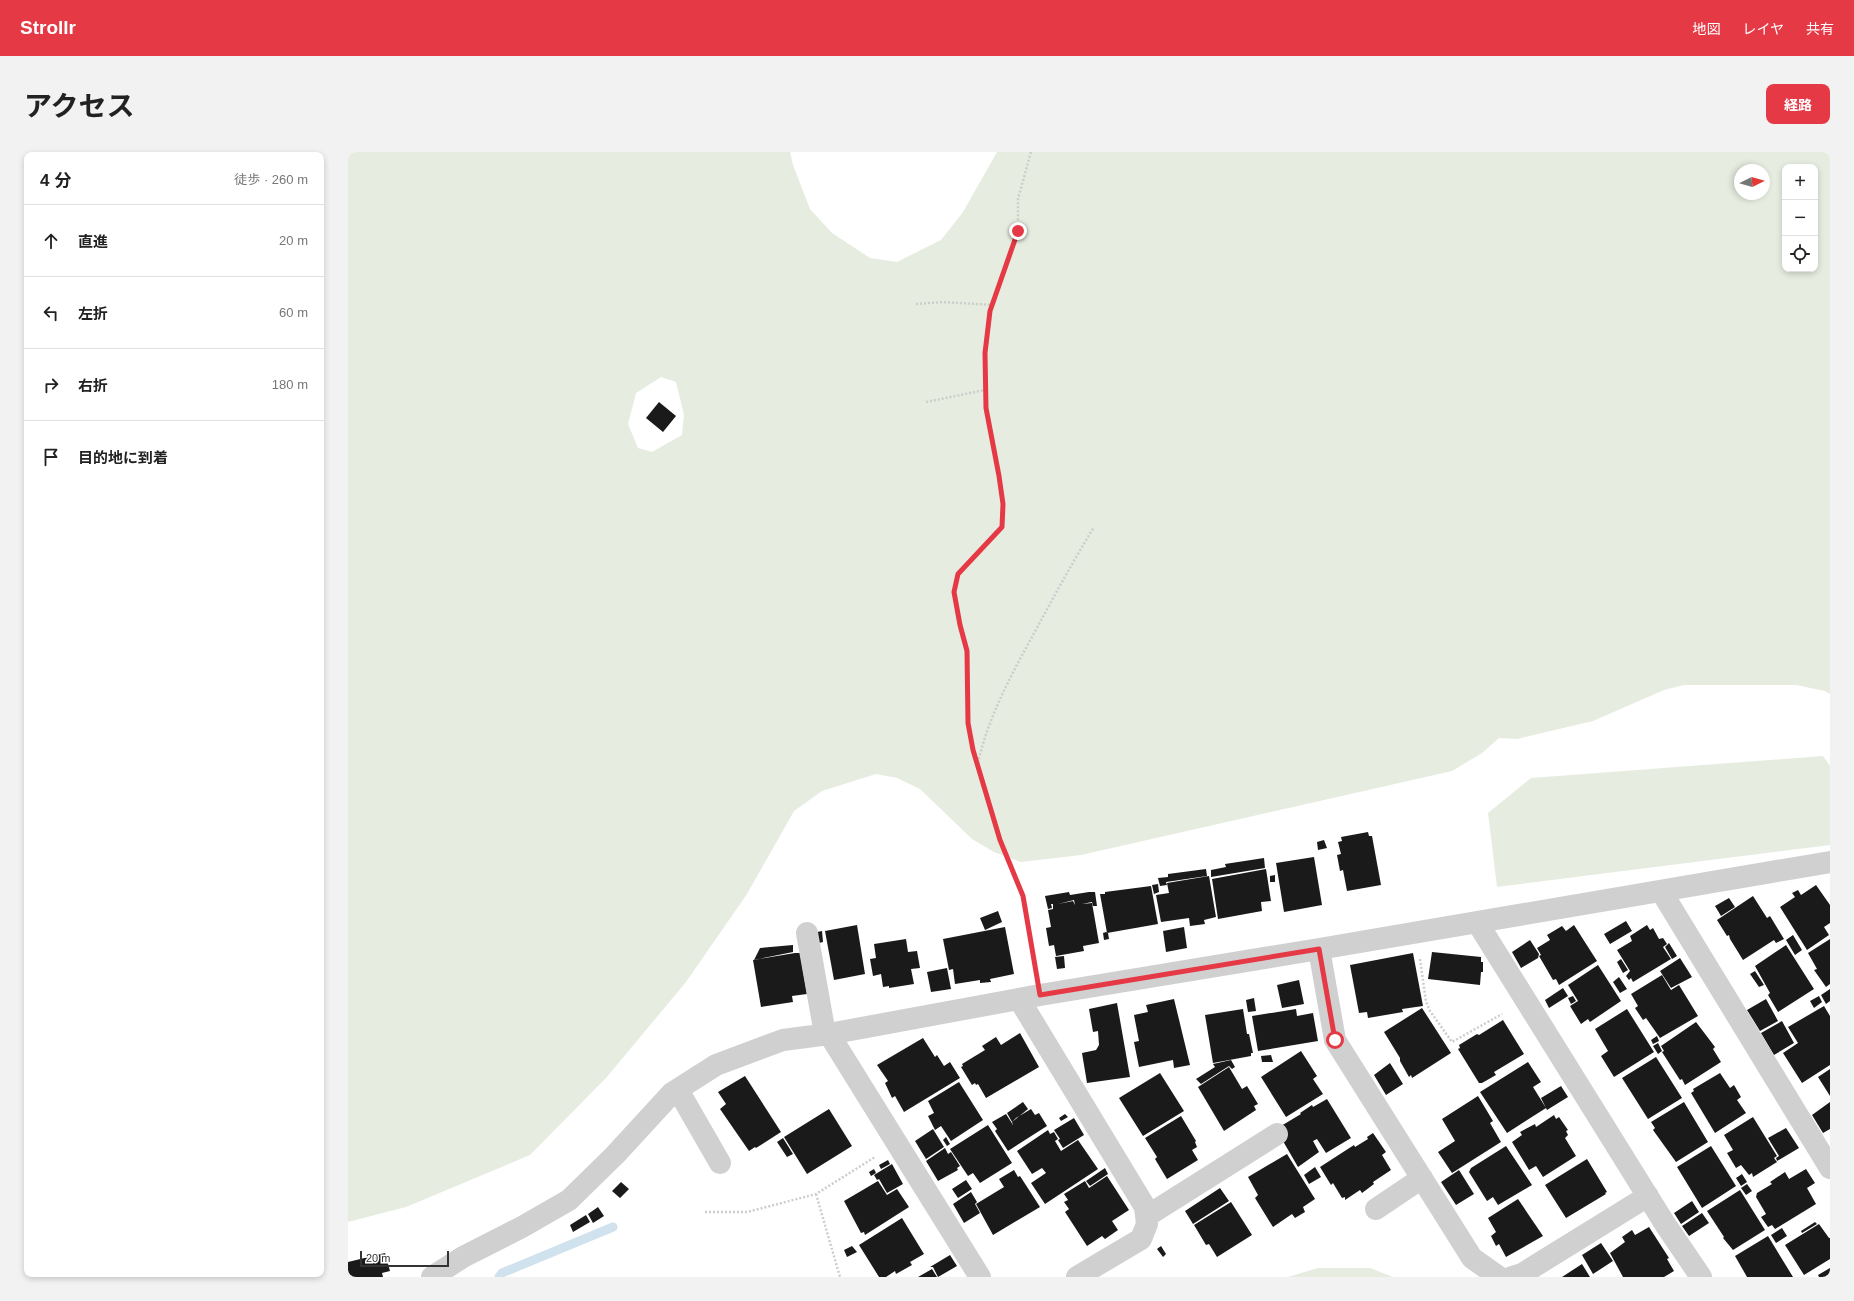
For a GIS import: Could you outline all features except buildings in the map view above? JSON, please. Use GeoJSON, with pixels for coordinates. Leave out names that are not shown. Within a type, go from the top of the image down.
{"type":"FeatureCollection","features":[{"type":"Feature","properties":{"kind":"street"},"geometry":{"type":"LineString","coordinates":[[432,1277],[463,1258],[569,1200],[615,1155],[672,1093],[716,1065],[783,1040],[827,1034],[1040,995],[1417,933],[1830,862]]}},
{"type":"Feature","properties":{"kind":"street"},"geometry":{"type":"LineString","coordinates":[[1661,891],[1830,1168]]}},
{"type":"Feature","properties":{"kind":"street"},"geometry":{"type":"LineString","coordinates":[[1478,922],[1648,1196],[1701,1277]]}},
{"type":"Feature","properties":{"kind":"street"},"geometry":{"type":"LineString","coordinates":[[807,933],[827,1034],[980,1277]]}},
{"type":"Feature","properties":{"kind":"street"},"geometry":{"type":"LineString","coordinates":[[1319,949],[1335,1040],[1472,1258],[1499,1277]]}},
{"type":"Feature","properties":{"kind":"street"},"geometry":{"type":"LineString","coordinates":[[1019,1000],[1145,1207],[1147,1216],[1147,1224],[1141,1239],[1077,1277]]}},
{"type":"Feature","properties":{"kind":"street"},"geometry":{"type":"LineString","coordinates":[[678,1090],[720,1163]]}},
{"type":"Feature","properties":{"kind":"street"},"geometry":{"type":"LineString","coordinates":[[1147,1216],[1277,1134]]}},
{"type":"Feature","properties":{"kind":"street"},"geometry":{"type":"LineString","coordinates":[[1376,1209],[1422,1178]]}},
{"type":"Feature","properties":{"kind":"street"},"geometry":{"type":"LineString","coordinates":[[1512,1277],[1522,1274],[1648,1196]]}},
{"type":"Feature","properties":{"kind":"path"},"geometry":{"type":"LineString","coordinates":[[1031,152],[1018,199],[1018,231],[990,311],[985,353],[986,408],[1003,504],[1002,527],[958,574],[954,592],[960,625],[967,651],[968,723],[1000,840],[1023,896],[1040,995]]}},
{"type":"Feature","properties":{"kind":"path"},"geometry":{"type":"LineString","coordinates":[[916,304],[943,302],[993,305]]}},
{"type":"Feature","properties":{"kind":"path"},"geometry":{"type":"LineString","coordinates":[[926,402],[985,390]]}},
{"type":"Feature","properties":{"kind":"path"},"geometry":{"type":"LineString","coordinates":[[978,763],[986,730],[1012,674],[1070,566],[1094,527]]}},
{"type":"Feature","properties":{"kind":"path"},"geometry":{"type":"LineString","coordinates":[[1417,933],[1426,1002],[1430,1011],[1452,1042],[1526,1000]]}},
{"type":"Feature","properties":{"kind":"path"},"geometry":{"type":"LineString","coordinates":[[705,1212],[747,1212],[816,1194],[897,1143]]}},
{"type":"Feature","properties":{"kind":"path"},"geometry":{"type":"LineString","coordinates":[[816,1194],[840,1277]]}},
{"type":"Feature","properties":{"kind":"shaded area"},"geometry":{"type":"Polygon","coordinates":[[[348,152],[790,152],[793,165],[810,209],[832,233],[870,258],[897,262],[941,240],[963,212],[997,152],[1830,152],[1830,694],[1825,691],[1796,685],[1684,685],[1664,690],[1593,721],[1517,739],[1499,738],[1482,753],[1452,771],[1081,855],[1021,862],[994,852],[972,839],[920,789],[897,778],[876,774],[822,791],[794,811],[747,894],[686,982],[606,1078],[530,1155],[406,1207],[348,1222],[348,152]],[[661,377],[636,393],[628,424],[638,448],[652,452],[682,435],[684,415],[676,382],[661,377]]]}},
{"type":"Feature","properties":{"kind":"shaded area"},"geometry":{"type":"Polygon","coordinates":[[[1823,756],[1830,766],[1830,845],[1497,887],[1488,813],[1531,778],[1823,756]]]}},
{"type":"Feature","properties":{"kind":"shaded area"},"geometry":{"type":"Polygon","coordinates":[[[1318,1268],[1370,1268],[1393,1277],[1288,1277],[1318,1268]]]}},
{"type":"Feature","properties":{"kind":"waterway"},"geometry":{"type":"LineString","coordinates":[[499,1277],[502,1273],[613,1227]]}},
{"type":"Feature","properties":{"kind":"route"},"geometry":{"type":"LineString","coordinates":[[1018,231],[990,311],[985,353],[986,408],[1003,504],[1002,527],[958,574],[954,592],[960,625],[967,651],[968,723],[973,750],[987,791],[1000,840],[1023,896],[1040,995],[1319,949],[1335,1040]]}}]}
